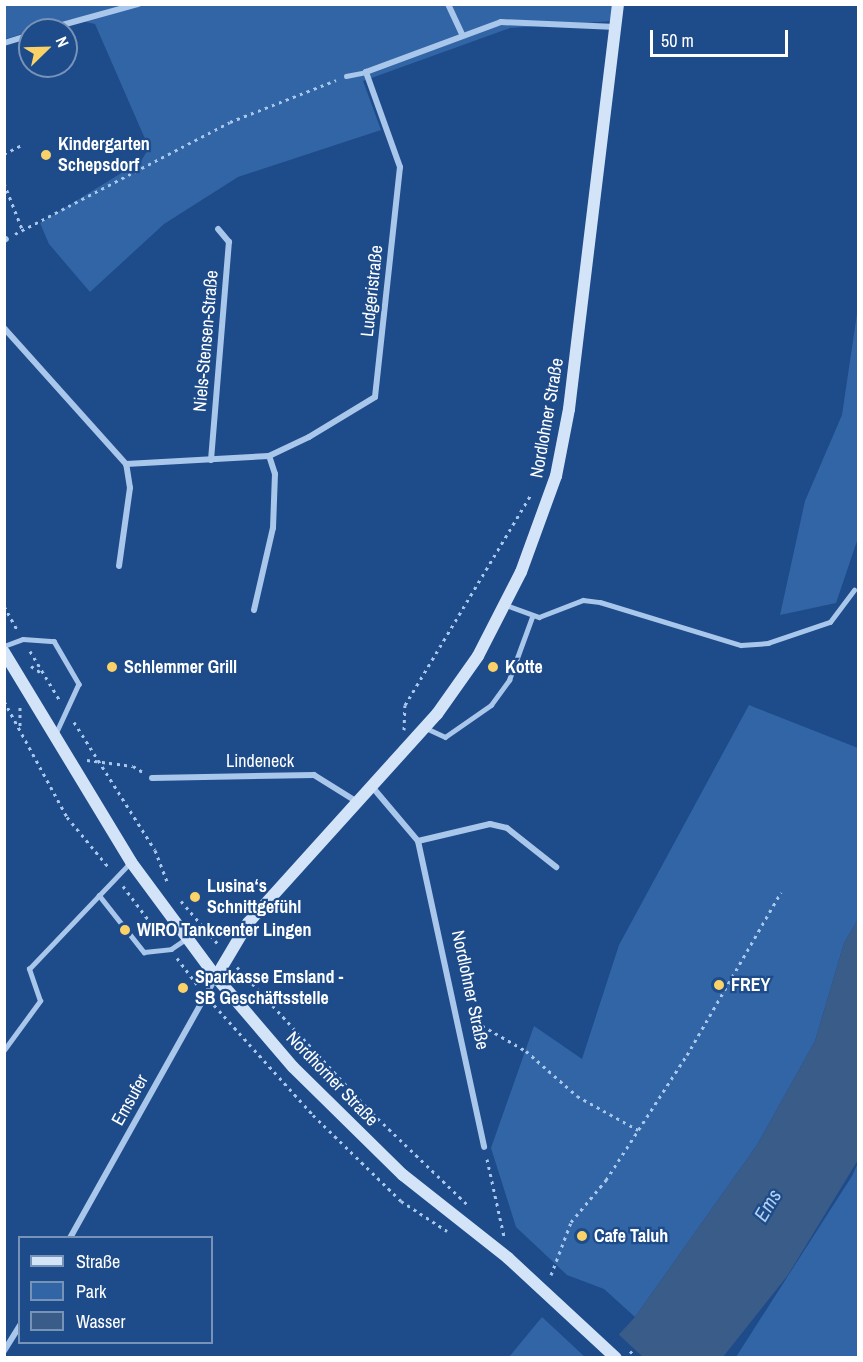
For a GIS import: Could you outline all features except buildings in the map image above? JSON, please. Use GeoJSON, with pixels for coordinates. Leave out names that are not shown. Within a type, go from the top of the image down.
{"type":"FeatureCollection","features":[{"type":"Feature","properties":{"kind":"street"},"geometry":{"type":"LineString","coordinates":[[78,21],[138,4]]}},
{"type":"Feature","properties":{"kind":"street"},"geometry":{"type":"LineString","coordinates":[[448,4],[462,34]]}},
{"type":"Feature","properties":{"kind":"street","name":"Nordlohner Straße"},"geometry":{"type":"LineString","coordinates":[[216,977],[248,923],[374,789],[426,728],[506,605],[556,476],[585,297],[618,4]]}},
{"type":"Feature","properties":{"kind":"street"},"geometry":{"type":"LineString","coordinates":[[366,72],[462,34],[501,22],[616,27]]}},
{"type":"Feature","properties":{"kind":"street","name":"Ludgeristraße"},"geometry":{"type":"LineString","coordinates":[[126,464],[269,456],[375,397],[400,167],[366,72]]}},
{"type":"Feature","properties":{"kind":"street","name":"Niels-Stensen-Straße"},"geometry":{"type":"LineString","coordinates":[[211,460],[229,242],[218,229]]}},
{"type":"Feature","properties":{"kind":"street"},"geometry":{"type":"LineString","coordinates":[[4,328],[126,464],[130,488],[118,566]]}},
{"type":"Feature","properties":{"kind":"street"},"geometry":{"type":"LineString","coordinates":[[254,610],[273,528],[275,474],[269,456]]}},
{"type":"Feature","properties":{"kind":"street","name":"Nordhorner Straße"},"geometry":{"type":"LineString","coordinates":[[4,651],[131,862],[216,977],[293,1067],[403,1175],[556,1302],[616,1358]]}},
{"type":"Feature","properties":{"kind":"street","name":"Lindeneck"},"geometry":{"type":"LineString","coordinates":[[152,778],[314,775],[359,804]]}},
{"type":"Feature","properties":{"kind":"street","name":"Nordlohner Straße"},"geometry":{"type":"LineString","coordinates":[[374,789],[418,841],[457,1011],[484,1147]]}},
{"type":"Feature","properties":{"kind":"street"},"geometry":{"type":"LineString","coordinates":[[418,841],[498,826],[556,867]]}},
{"type":"Feature","properties":{"kind":"street","name":"Emsufer"},"geometry":{"type":"LineString","coordinates":[[71,1236],[216,977]]}},
{"type":"Feature","properties":{"kind":"street"},"geometry":{"type":"LineString","coordinates":[[4,1351],[18,1328]]}},
{"type":"Feature","properties":{"kind":"lane"},"geometry":{"type":"LineString","coordinates":[[346,75],[366,72]]}},
{"type":"Feature","properties":{"kind":"lane"},"geometry":{"type":"LineString","coordinates":[[506,605],[532,617],[583,600],[600,602],[741,645],[768,643],[830,622],[854,590]]}},
{"type":"Feature","properties":{"kind":"lane"},"geometry":{"type":"LineString","coordinates":[[426,728],[445,737],[491,705],[509,680],[532,617]]}},
{"type":"Feature","properties":{"kind":"lane"},"geometry":{"type":"LineString","coordinates":[[4,646],[23,639],[54,641],[79,684],[56,734]]}},
{"type":"Feature","properties":{"kind":"lane"},"geometry":{"type":"LineString","coordinates":[[4,1050],[40,1000],[29,969],[131,862]]}},
{"type":"Feature","properties":{"kind":"lane"},"geometry":{"type":"LineString","coordinates":[[99,895],[144,952],[171,949],[186,939]]}},
{"type":"Feature","properties":{"kind":"path"},"geometry":{"type":"LineString","coordinates":[[5,240],[230,122],[346,75]]}},
{"type":"Feature","properties":{"kind":"path"},"geometry":{"type":"LineString","coordinates":[[4,154],[24,144]]}},
{"type":"Feature","properties":{"kind":"path"},"geometry":{"type":"LineString","coordinates":[[4,183],[23,230]]}},
{"type":"Feature","properties":{"kind":"path"},"geometry":{"type":"LineString","coordinates":[[408,750],[405,705],[538,482],[556,476]]}},
{"type":"Feature","properties":{"kind":"path"},"geometry":{"type":"LineString","coordinates":[[45,675],[155,850],[173,891]]}},
{"type":"Feature","properties":{"kind":"path"},"geometry":{"type":"LineString","coordinates":[[4,701],[20,729]]}},
{"type":"Feature","properties":{"kind":"path"},"geometry":{"type":"LineString","coordinates":[[70,758],[133,766],[152,778]]}},
{"type":"Feature","properties":{"kind":"path"},"geometry":{"type":"LineString","coordinates":[[551,1275],[571,1222],[638,1130],[781,892]]}},
{"type":"Feature","properties":{"kind":"path"},"geometry":{"type":"LineString","coordinates":[[178,899],[194,914]]}},
{"type":"Feature","properties":{"kind":"path"},"geometry":{"type":"LineString","coordinates":[[259,994],[474,1209]]}},
{"type":"Feature","properties":{"kind":"path"},"geometry":{"type":"LineString","coordinates":[[457,1011],[526,1051],[577,1096],[638,1130]]}},
{"type":"Feature","properties":{"kind":"path"},"geometry":{"type":"LineString","coordinates":[[484,1147],[504,1236]]}},
{"type":"Feature","properties":{"kind":"path"},"geometry":{"type":"LineString","coordinates":[[497,1229],[512,1242]]}},
{"type":"Feature","properties":{"kind":"path"},"geometry":{"type":"LineString","coordinates":[[543,1268],[559,1283]]}},
{"type":"Feature","properties":{"kind":"green space"},"geometry":{"type":"Polygon","coordinates":[[[4,5],[613,5],[612,21],[510,28],[363,81],[381,130],[238,177],[164,224],[90,292],[49,244],[40,223],[141,161],[149,148],[95,24],[78,20],[78,18],[18,18],[18,35],[5,39],[4,5]]]}},
{"type":"Feature","properties":{"kind":"green space"},"geometry":{"type":"Polygon","coordinates":[[[858,307],[858,538],[836,603],[780,615],[805,501],[842,415],[858,307]]]}},
{"type":"Feature","properties":{"kind":"green space","name":"FREY"},"geometry":{"type":"Polygon","coordinates":[[[749,705],[858,748],[858,919],[844,943],[815,1041],[757,1145],[635,1317],[604,1289],[567,1275],[516,1227],[491,1148],[534,1026],[582,1059],[619,945],[749,705]]]}},
{"type":"Feature","properties":{"kind":"green space"},"geometry":{"type":"Polygon","coordinates":[[[858,1163],[858,1357],[736,1357],[852,1176],[858,1163]]]}},
{"type":"Feature","properties":{"kind":"green space"},"geometry":{"type":"Polygon","coordinates":[[[542,1317],[585,1357],[509,1357],[542,1317]]]}},
{"type":"Feature","properties":{"kind":"water","name":"Ems"},"geometry":{"type":"Polygon","coordinates":[[[858,919],[858,1160],[788,1275],[723,1357],[597,1358],[635,1317],[757,1145],[815,1041],[844,943],[858,919]]]}},
{"type":"Feature","properties":{"kind":"pier"},"geometry":{"type":"Polygon","coordinates":[[[617,1333],[644,1358],[594,1358],[617,1333]]]}},
{"type":"Feature","properties":{"kind":"place","name":"Kindergarten Schepsdorf"},"geometry":{"type":"Point","coordinates":[46,155]}},
{"type":"Feature","properties":{"kind":"place","name":"Schlemmer Grill"},"geometry":{"type":"Point","coordinates":[112,667]}},
{"type":"Feature","properties":{"kind":"place","name":"Kotte"},"geometry":{"type":"Point","coordinates":[493,667]}},
{"type":"Feature","properties":{"kind":"place","name":"Lusina‘s Schnittgefühl"},"geometry":{"type":"Point","coordinates":[195,897]}},
{"type":"Feature","properties":{"kind":"place","name":"WIRO Tankcenter Lingen"},"geometry":{"type":"Point","coordinates":[125,930]}},
{"type":"Feature","properties":{"kind":"place","name":"FREY"},"geometry":{"type":"Point","coordinates":[719,985]}},
{"type":"Feature","properties":{"kind":"place","name":"Sparkasse Emsland - SB Geschäftsstelle"},"geometry":{"type":"Point","coordinates":[183,988]}},
{"type":"Feature","properties":{"kind":"place","name":"Cafe Taluh"},"geometry":{"type":"Point","coordinates":[582,1236]}}]}
